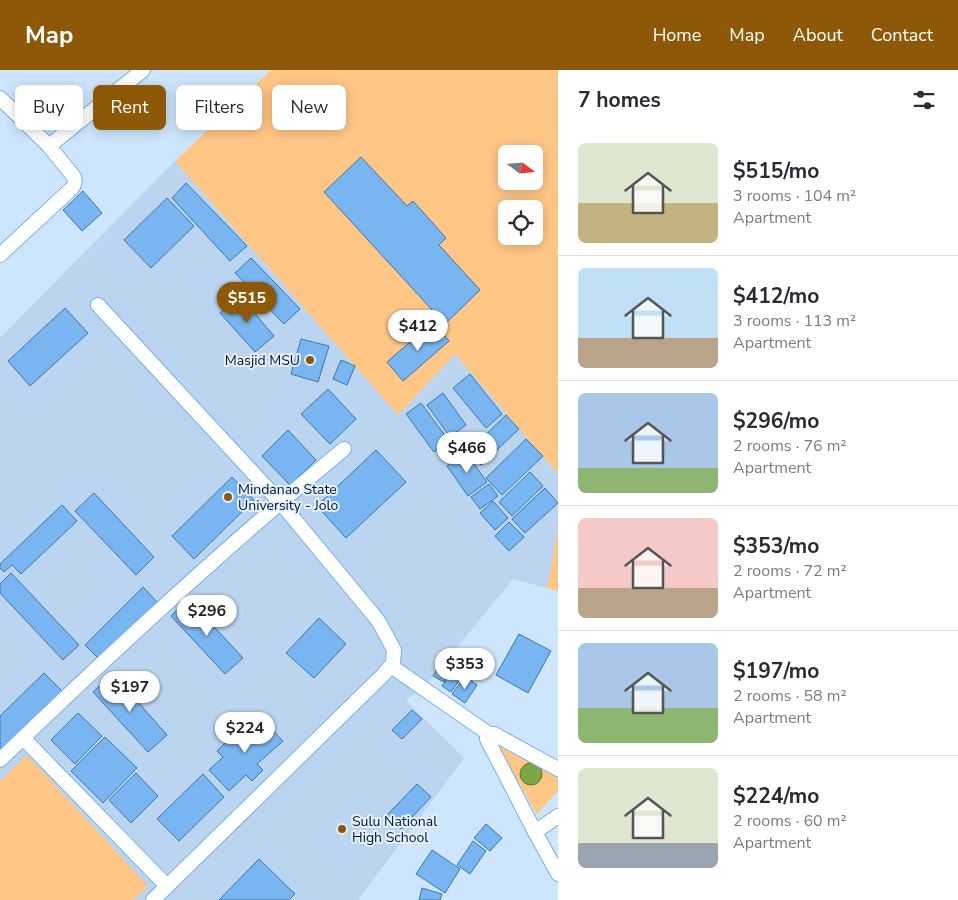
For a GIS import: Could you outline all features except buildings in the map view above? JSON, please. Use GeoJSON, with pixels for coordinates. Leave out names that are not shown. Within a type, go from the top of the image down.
{"type":"FeatureCollection","features":[{"type":"Feature","properties":{"kind":"street"},"geometry":{"type":"LineString","coordinates":[[49,146],[143,70]]}},
{"type":"Feature","properties":{"kind":"street"},"geometry":{"type":"LineString","coordinates":[[0,98],[49,146],[74,177],[75,184],[63,198],[0,255]]}},
{"type":"Feature","properties":{"kind":"street"},"geometry":{"type":"LineString","coordinates":[[98,305],[280,502],[379,622],[394,650],[391,666],[153,900]]}},
{"type":"Feature","properties":{"kind":"street"},"geometry":{"type":"LineString","coordinates":[[0,760],[76,685],[280,502],[344,449]]}},
{"type":"Feature","properties":{"kind":"street"},"geometry":{"type":"LineString","coordinates":[[391,666],[489,734],[494,734],[558,769]]}},
{"type":"Feature","properties":{"kind":"street"},"geometry":{"type":"LineString","coordinates":[[489,734],[487,739],[558,874]]}},
{"type":"Feature","properties":{"kind":"street"},"geometry":{"type":"LineString","coordinates":[[23,738],[167,886]]}},
{"type":"Feature","properties":{"kind":"street"},"geometry":{"type":"LineString","coordinates":[[535,832],[558,816]]}},
{"type":"Feature","properties":{"kind":"shaded area"},"geometry":{"type":"Polygon","coordinates":[[[271,70],[558,70],[558,474],[455,354],[398,415],[175,161],[208,130],[262,130],[262,85],[255,85],[271,70]]]}},
{"type":"Feature","properties":{"kind":"shaded area","name":"Mindanao State University - Jolo"},"geometry":{"type":"Polygon","coordinates":[[[175,161],[398,415],[455,354],[558,474],[558,529],[547,588],[513,579],[431,679],[406,701],[464,758],[358,900],[0,900],[0,338],[175,161]]]}},
{"type":"Feature","properties":{"kind":"shaded area"},"geometry":{"type":"Polygon","coordinates":[[[558,529],[558,591],[547,588],[558,529]]]}},
{"type":"Feature","properties":{"kind":"shaded area"},"geometry":{"type":"Polygon","coordinates":[[[492,737],[558,771],[558,791],[537,814],[492,737]]]}},
{"type":"Feature","properties":{"kind":"shaded area"},"geometry":{"type":"Polygon","coordinates":[[[27,755],[148,886],[133,900],[0,900],[0,781],[27,755]]]}},
{"type":"Feature","properties":{"kind":"shaded area"},"geometry":{"type":"Polygon","coordinates":[[[527,763],[535,763],[542,770],[542,778],[535,785],[527,785],[520,778],[520,770],[527,763]]]}},
{"type":"Feature","properties":{"kind":"place","name":"Masjid MSU"},"geometry":{"type":"Point","coordinates":[310,360]}},
{"type":"Feature","properties":{"kind":"place","name":"Mindanao State University - Jolo"},"geometry":{"type":"Point","coordinates":[228,497]}},
{"type":"Feature","properties":{"kind":"place","name":"Sulu National High School"},"geometry":{"type":"Point","coordinates":[342,829]}}]}
